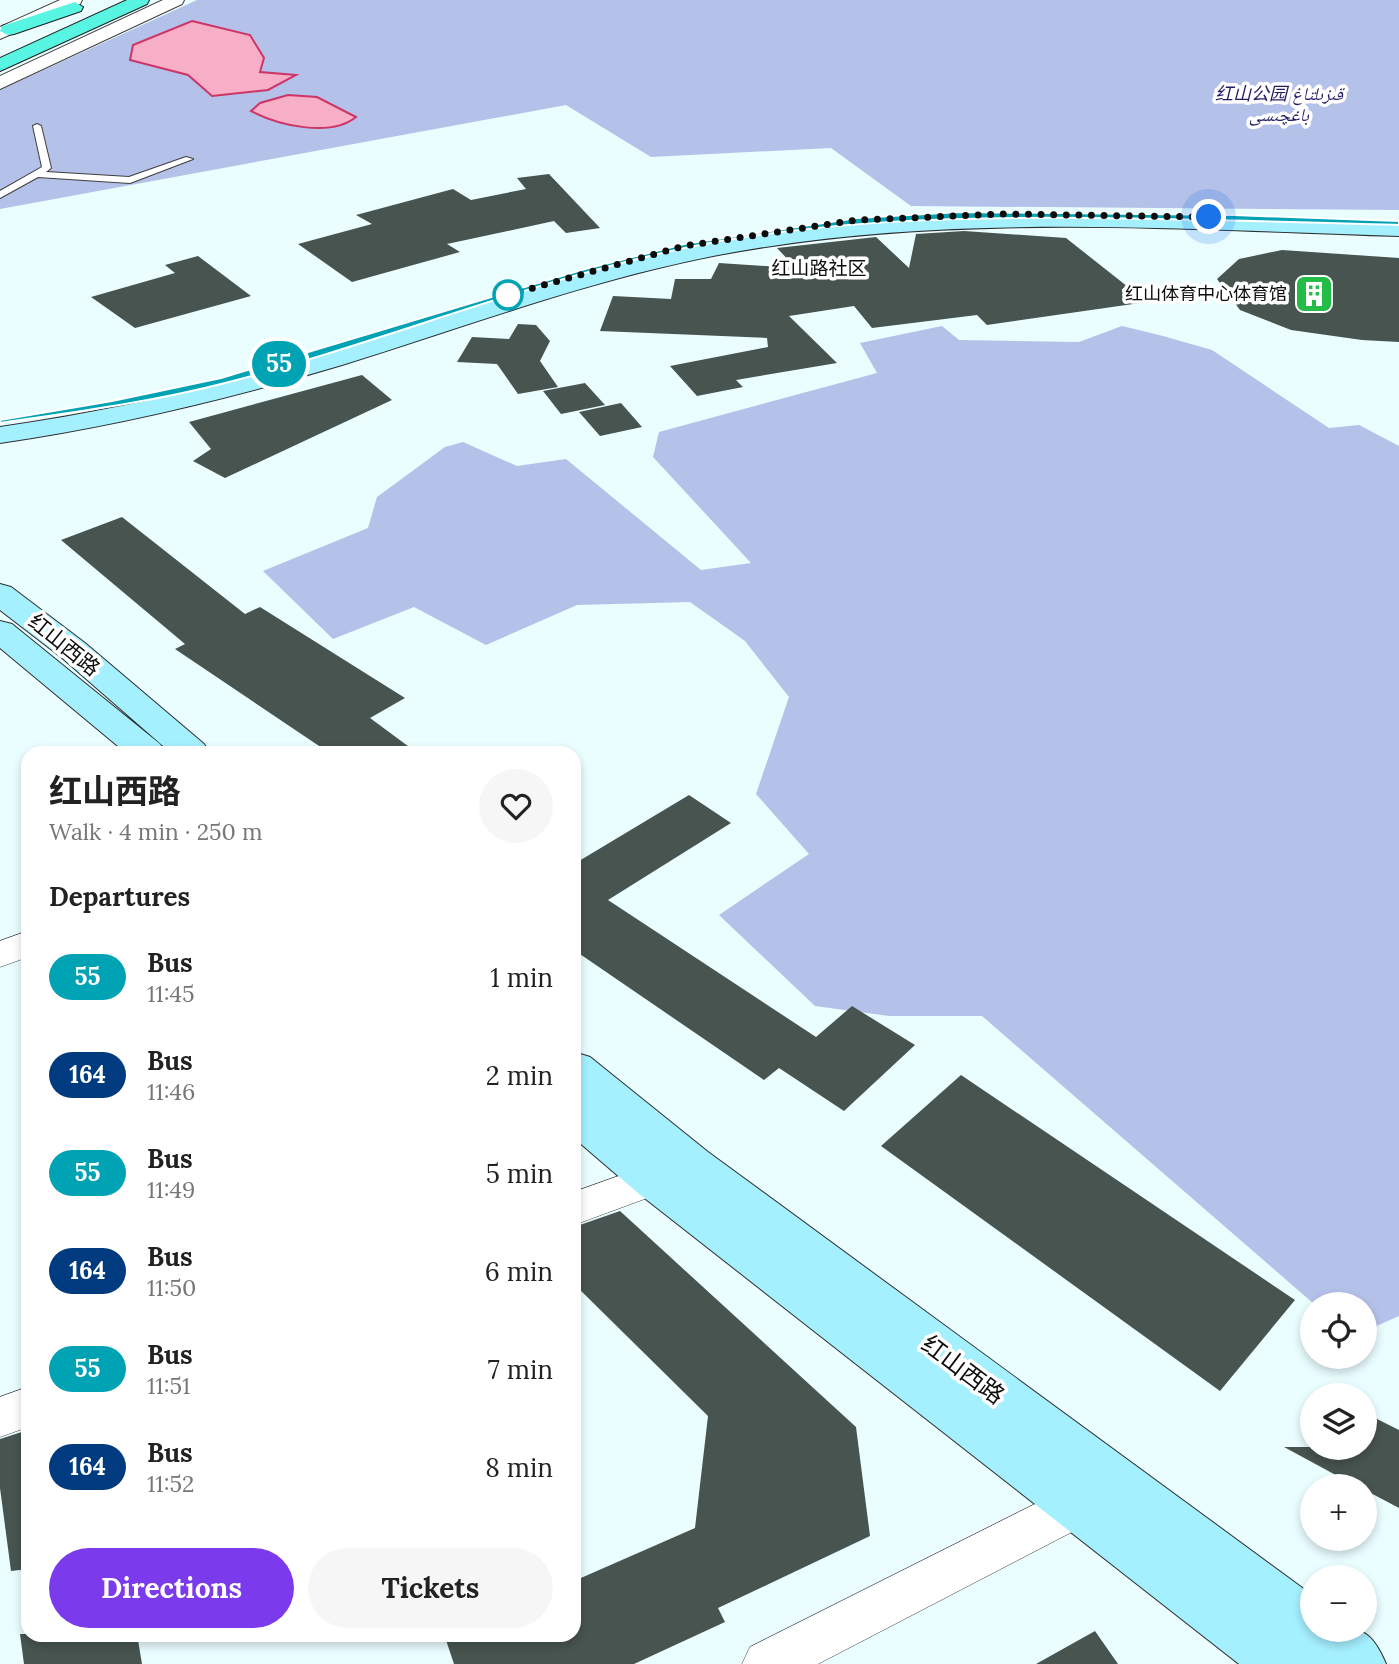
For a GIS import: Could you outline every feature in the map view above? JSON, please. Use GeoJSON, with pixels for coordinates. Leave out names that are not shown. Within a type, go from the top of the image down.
{"type":"FeatureCollection","features":[{"type":"Feature","properties":{"kind":"highway"},"geometry":{"type":"LineString","coordinates":[[4,32],[93,0]]}},
{"type":"Feature","properties":{"kind":"highway"},"geometry":{"type":"LineString","coordinates":[[0,50],[105,0]]}},
{"type":"Feature","properties":{"kind":"highway"},"geometry":{"type":"LineString","coordinates":[[1,77],[92,24],[141,0]]}},
{"type":"Feature","properties":{"kind":"main road"},"geometry":{"type":"LineString","coordinates":[[0,420],[71,411],[223,381],[588,271],[684,246],[758,233],[857,220],[938,215],[1234,217],[1399,223]]}},
{"type":"Feature","properties":{"kind":"main road"},"geometry":{"type":"LineString","coordinates":[[0,435],[126,413],[211,394],[633,269],[770,239],[909,223],[989,221],[1399,229]]}},
{"type":"Feature","properties":{"kind":"main road","name":"红山西路"},"geometry":{"type":"LineString","coordinates":[[0,594],[72,650],[184,746]]}},
{"type":"Feature","properties":{"kind":"main road","name":"红山西路"},"geometry":{"type":"LineString","coordinates":[[0,631],[140,746]]}},
{"type":"Feature","properties":{"kind":"main road","name":"红山西路"},"geometry":{"type":"LineString","coordinates":[[581,1075],[691,1165],[1356,1664]]}},
{"type":"Feature","properties":{"kind":"main road","name":"红山西路"},"geometry":{"type":"LineString","coordinates":[[581,1118],[655,1180],[1288,1664]]}},
{"type":"Feature","properties":{"kind":"street"},"geometry":{"type":"LineString","coordinates":[[4,32],[74,0]]}},
{"type":"Feature","properties":{"kind":"street"},"geometry":{"type":"LineString","coordinates":[[1,77],[176,0]]}},
{"type":"Feature","properties":{"kind":"street"},"geometry":{"type":"LineString","coordinates":[[0,956],[21,946]]}},
{"type":"Feature","properties":{"kind":"street"},"geometry":{"type":"LineString","coordinates":[[581,1206],[655,1180]]}},
{"type":"Feature","properties":{"kind":"street"},"geometry":{"type":"LineString","coordinates":[[0,1417],[21,1409]]}},
{"type":"Feature","properties":{"kind":"street"},"geometry":{"type":"LineString","coordinates":[[767,1664],[1079,1504]]}},
{"type":"Feature","properties":{"kind":"lane"},"geometry":{"type":"LineString","coordinates":[[0,195],[47,168],[37,126]]}},
{"type":"Feature","properties":{"kind":"lane"},"geometry":{"type":"LineString","coordinates":[[35,174],[130,180],[189,159]]}},
{"type":"Feature","properties":{"kind":"green space","name":"红山公园 قىزىلتاغ باغچىسى"},"geometry":{"type":"Polygon","coordinates":[[[197,0],[1399,0],[1399,210],[911,206],[831,148],[651,157],[566,105],[0,209],[0,90],[197,0]]]}},
{"type":"Feature","properties":{"kind":"green space"},"geometry":{"type":"Polygon","coordinates":[[[942,326],[959,340],[1079,342],[1122,326],[1212,350],[1329,428],[1359,425],[1399,446],[1399,1316],[1377,1326],[1377,1292],[1300,1292],[982,1016],[889,1016],[815,1006],[719,915],[809,854],[756,794],[789,697],[745,641],[690,602],[577,605],[486,645],[414,607],[333,639],[263,571],[368,528],[377,497],[445,447],[463,442],[517,466],[566,459],[701,570],[751,563],[653,457],[659,432],[877,373],[860,343],[942,326]]]}},
{"type":"Feature","properties":{"kind":"shaded area"},"geometry":{"type":"Polygon","coordinates":[[[192,21],[250,35],[264,58],[260,72],[296,75],[268,90],[212,96],[188,75],[130,60],[133,45],[192,21]]]}},
{"type":"Feature","properties":{"kind":"shaded area"},"geometry":{"type":"Polygon","coordinates":[[[288,95],[317,97],[356,117],[332,127],[318,128],[289,125],[251,111],[260,103],[288,95]]]}},
{"type":"Feature","properties":{"kind":"building"},"geometry":{"type":"Polygon","coordinates":[[[549,174],[600,228],[566,233],[554,221],[447,244],[460,252],[352,282],[298,244],[372,224],[356,215],[453,189],[471,200],[526,189],[517,178],[549,174]]]}},
{"type":"Feature","properties":{"kind":"building"},"geometry":{"type":"Polygon","coordinates":[[[964,231],[1066,238],[1147,302],[987,325],[977,315],[872,328],[854,306],[789,316],[837,363],[736,380],[743,387],[697,396],[670,366],[768,347],[767,338],[600,331],[613,296],[671,299],[675,279],[711,279],[719,263],[796,268],[777,248],[876,237],[909,268],[916,234],[964,231]]]}},
{"type":"Feature","properties":{"kind":"building","name":"红山体育中心体育馆"},"geometry":{"type":"Polygon","coordinates":[[[1282,250],[1399,258],[1399,342],[1291,330],[1240,310],[1217,279],[1239,259],[1282,250]]]}},
{"type":"Feature","properties":{"kind":"building"},"geometry":{"type":"Polygon","coordinates":[[[198,256],[251,296],[135,328],[91,297],[175,273],[165,265],[198,256]]]}},
{"type":"Feature","properties":{"kind":"building"},"geometry":{"type":"Polygon","coordinates":[[[518,324],[536,325],[550,341],[540,361],[558,387],[518,394],[497,364],[457,362],[472,337],[509,339],[518,324]]]}},
{"type":"Feature","properties":{"kind":"building"},"geometry":{"type":"Polygon","coordinates":[[[362,375],[392,400],[225,478],[193,461],[211,449],[189,422],[362,375]]]}},
{"type":"Feature","properties":{"kind":"building"},"geometry":{"type":"Polygon","coordinates":[[[585,383],[605,405],[561,414],[543,391],[585,383]]]}},
{"type":"Feature","properties":{"kind":"building"},"geometry":{"type":"Polygon","coordinates":[[[621,403],[642,427],[600,436],[579,412],[621,403]]]}},
{"type":"Feature","properties":{"kind":"building"},"geometry":{"type":"Polygon","coordinates":[[[122,517],[245,614],[260,607],[405,698],[370,718],[408,746],[319,746],[175,649],[185,644],[61,540],[122,517]]]}},
{"type":"Feature","properties":{"kind":"building"},"geometry":{"type":"Polygon","coordinates":[[[689,795],[731,823],[608,900],[816,1037],[852,1006],[915,1045],[844,1111],[779,1068],[764,1080],[581,955],[581,860],[689,795]]]}},
{"type":"Feature","properties":{"kind":"building"},"geometry":{"type":"Polygon","coordinates":[[[961,1075],[1295,1300],[1220,1391],[881,1146],[961,1075]]]}},
{"type":"Feature","properties":{"kind":"building"},"geometry":{"type":"Polygon","coordinates":[[[620,1211],[856,1427],[870,1536],[718,1608],[725,1622],[634,1664],[454,1664],[447,1642],[581,1642],[581,1578],[695,1528],[708,1416],[581,1291],[581,1225],[620,1211]]]}},
{"type":"Feature","properties":{"kind":"building"},"geometry":{"type":"Polygon","coordinates":[[[1377,1419],[1399,1430],[1399,1508],[1377,1496],[1377,1474],[1334,1474],[1308,1460],[1377,1460],[1377,1419]]]}},
{"type":"Feature","properties":{"kind":"building"},"geometry":{"type":"Polygon","coordinates":[[[21,1432],[21,1570],[11,1571],[0,1488],[0,1439],[21,1432]]]}},
{"type":"Feature","properties":{"kind":"building"},"geometry":{"type":"Polygon","coordinates":[[[1284,1447],[1300,1447],[1300,1456],[1284,1447]]]}},
{"type":"Feature","properties":{"kind":"building"},"geometry":{"type":"Polygon","coordinates":[[[1095,1631],[1118,1664],[1036,1664],[1095,1631]]]}},
{"type":"Feature","properties":{"kind":"building"},"geometry":{"type":"Polygon","coordinates":[[[21,1642],[138,1642],[142,1664],[24,1664],[21,1642]]]}},
{"type":"Feature","properties":{"kind":"bus line","name":"55"},"geometry":{"type":"LineString","coordinates":[[0,420],[135,400],[223,381],[588,271],[684,246],[758,233],[857,220],[1005,214],[1234,217],[1399,223]]}},
{"type":"Feature","properties":{"kind":"place","name":"红山体育中心体育馆"},"geometry":{"type":"Point","coordinates":[1314,294]}},
{"type":"Feature","properties":{"kind":"district","name":"红山路社区"},"geometry":{"type":"Point","coordinates":[819,268]}},
{"type":"Feature","properties":{"kind":"route"},"geometry":{"type":"LineString","coordinates":[[508,295],[684,246],[857,220],[1005,214],[1209,217]]}}]}
